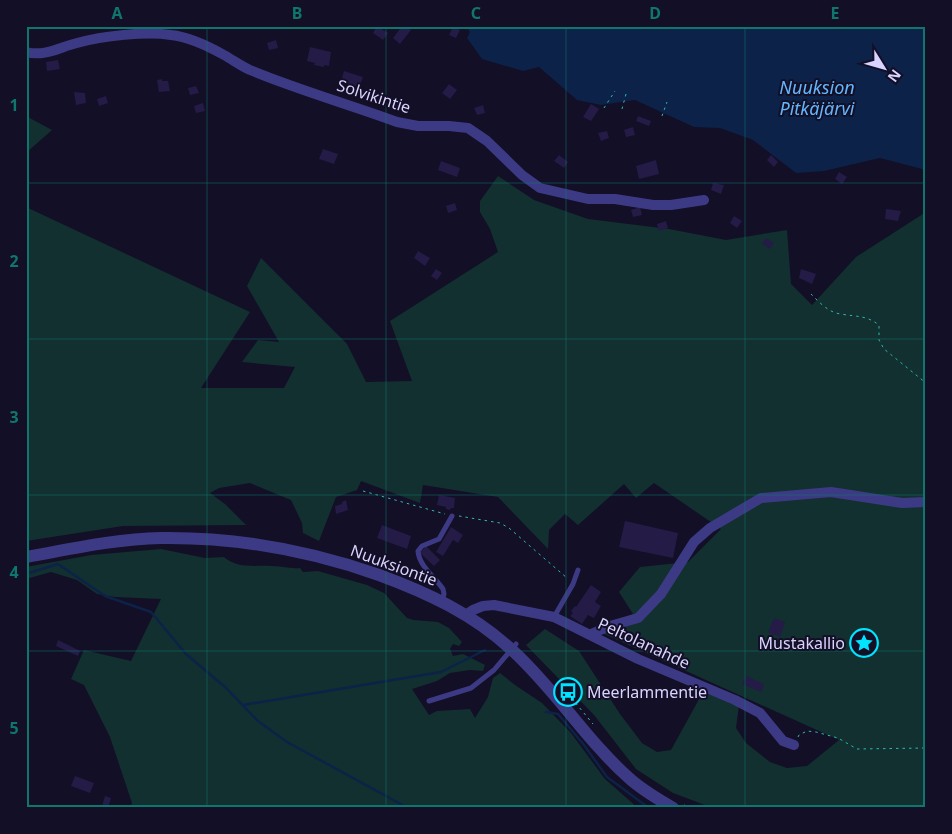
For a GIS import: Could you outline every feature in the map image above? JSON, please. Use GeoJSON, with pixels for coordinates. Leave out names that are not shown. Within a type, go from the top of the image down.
{"type":"FeatureCollection","features":[{"type":"Feature","properties":{"kind":"street","name":"Solvikintie"},"geometry":{"type":"LineString","coordinates":[[26,52],[46,53],[78,42],[115,36],[154,33],[173,35],[198,42],[248,69],[397,122],[418,126],[468,128],[540,188],[588,198],[615,199],[653,205],[671,205],[704,200]]}},
{"type":"Feature","properties":{"kind":"street"},"geometry":{"type":"LineString","coordinates":[[591,634],[638,618],[661,594],[694,542],[710,528],[761,498],[831,492],[902,504],[926,502]]}},
{"type":"Feature","properties":{"kind":"street","name":"Nuuksiontie"},"geometry":{"type":"LineString","coordinates":[[26,557],[80,547],[139,540],[198,538],[237,541],[300,552],[328,558],[390,579],[467,614],[514,647],[629,778],[654,796],[678,806]]}},
{"type":"Feature","properties":{"kind":"street","name":"Peltolanahde"},"geometry":{"type":"LineString","coordinates":[[467,614],[482,606],[494,605],[554,617],[638,659],[735,700],[760,713],[783,741],[794,745]]}},
{"type":"Feature","properties":{"kind":"lane"},"geometry":{"type":"LineString","coordinates":[[442,601],[443,589],[425,568],[419,558],[418,551],[422,546],[439,539],[452,516]]}},
{"type":"Feature","properties":{"kind":"lane"},"geometry":{"type":"LineString","coordinates":[[554,617],[573,584],[578,570]]}},
{"type":"Feature","properties":{"kind":"lane"},"geometry":{"type":"LineString","coordinates":[[429,701],[471,688],[494,670],[514,647]]}},
{"type":"Feature","properties":{"kind":"path"},"geometry":{"type":"LineString","coordinates":[[604,108],[615,91]]}},
{"type":"Feature","properties":{"kind":"path"},"geometry":{"type":"LineString","coordinates":[[622,109],[626,94]]}},
{"type":"Feature","properties":{"kind":"path"},"geometry":{"type":"LineString","coordinates":[[662,116],[667,102]]}},
{"type":"Feature","properties":{"kind":"path"},"geometry":{"type":"LineString","coordinates":[[811,294],[829,310],[840,314],[870,318],[879,325],[879,340],[884,349],[926,383]]}},
{"type":"Feature","properties":{"kind":"path"},"geometry":{"type":"LineString","coordinates":[[363,491],[452,516],[500,523],[509,528],[573,584]]}},
{"type":"Feature","properties":{"kind":"path"},"geometry":{"type":"LineString","coordinates":[[554,679],[568,692],[595,726]]}},
{"type":"Feature","properties":{"kind":"path"},"geometry":{"type":"LineString","coordinates":[[794,745],[799,734],[808,731],[838,738],[858,749],[926,748]]}},
{"type":"Feature","properties":{"kind":"path"},"geometry":{"type":"LineString","coordinates":[[678,806],[691,808]]}},
{"type":"Feature","properties":{"kind":"green space"},"geometry":{"type":"Polygon","coordinates":[[[26,116],[52,130],[26,153],[26,116]]]}},
{"type":"Feature","properties":{"kind":"green space"},"geometry":{"type":"Polygon","coordinates":[[[498,176],[534,200],[588,219],[669,229],[726,240],[787,230],[791,284],[812,305],[856,257],[926,212],[926,808],[713,808],[673,793],[636,769],[594,715],[526,645],[545,629],[579,651],[620,714],[642,743],[657,752],[671,750],[703,692],[739,705],[736,728],[746,743],[770,762],[787,768],[807,766],[839,740],[593,629],[633,614],[619,592],[640,567],[688,562],[721,529],[654,483],[636,498],[624,484],[578,525],[565,514],[549,530],[548,549],[498,497],[423,485],[420,503],[361,481],[357,490],[336,497],[319,541],[303,533],[302,523],[291,500],[250,483],[219,488],[210,493],[225,504],[246,525],[123,526],[26,541],[26,207],[250,312],[201,388],[284,388],[295,367],[242,362],[258,340],[279,342],[247,286],[261,258],[347,344],[366,382],[412,381],[390,321],[498,252],[490,229],[480,212],[480,201],[498,176]]]}},
{"type":"Feature","properties":{"kind":"green space"},"geometry":{"type":"Polygon","coordinates":[[[161,549],[205,558],[224,557],[241,565],[300,568],[303,572],[318,571],[367,585],[384,593],[407,618],[438,622],[449,628],[462,642],[459,646],[453,644],[450,649],[453,656],[463,654],[485,665],[483,671],[470,670],[450,673],[437,681],[412,689],[429,715],[437,711],[470,709],[475,718],[488,697],[493,678],[500,673],[542,703],[571,733],[605,779],[638,808],[130,808],[132,803],[110,737],[84,685],[71,679],[84,650],[131,661],[161,599],[115,597],[97,594],[77,580],[51,572],[26,579],[26,567],[91,555],[161,549]]]}},
{"type":"Feature","properties":{"kind":"water","name":"Nuuksion Pitkäjärvi"},"geometry":{"type":"Polygon","coordinates":[[[466,26],[926,26],[926,170],[880,158],[824,171],[796,173],[753,140],[720,128],[694,127],[635,100],[601,105],[577,100],[539,67],[523,71],[482,59],[467,38],[470,32],[466,26]]]}},
{"type":"Feature","properties":{"kind":"building"},"geometry":{"type":"Polygon","coordinates":[[[377,26],[388,33],[383,40],[373,33],[377,26]]]}},
{"type":"Feature","properties":{"kind":"building"},"geometry":{"type":"Polygon","coordinates":[[[402,26],[406,26],[411,30],[400,44],[393,38],[402,26]]]}},
{"type":"Feature","properties":{"kind":"building"},"geometry":{"type":"Polygon","coordinates":[[[453,27],[460,30],[456,38],[449,35],[453,27]]]}},
{"type":"Feature","properties":{"kind":"building"},"geometry":{"type":"Polygon","coordinates":[[[276,40],[278,48],[269,50],[267,43],[276,40]]]}},
{"type":"Feature","properties":{"kind":"building"},"geometry":{"type":"Polygon","coordinates":[[[310,47],[331,52],[329,66],[314,65],[315,63],[307,61],[310,47]]]}},
{"type":"Feature","properties":{"kind":"building"},"geometry":{"type":"Polygon","coordinates":[[[58,60],[60,69],[47,71],[46,62],[58,60]]]}},
{"type":"Feature","properties":{"kind":"building"},"geometry":{"type":"Polygon","coordinates":[[[344,71],[363,77],[359,88],[341,82],[344,71]]]}},
{"type":"Feature","properties":{"kind":"building"},"geometry":{"type":"Polygon","coordinates":[[[162,79],[162,81],[168,81],[170,91],[159,92],[157,80],[162,79]]]}},
{"type":"Feature","properties":{"kind":"building"},"geometry":{"type":"Polygon","coordinates":[[[449,84],[457,90],[450,99],[442,93],[449,84]]]}},
{"type":"Feature","properties":{"kind":"building"},"geometry":{"type":"Polygon","coordinates":[[[196,86],[199,93],[190,95],[188,88],[196,86]]]}},
{"type":"Feature","properties":{"kind":"building"},"geometry":{"type":"Polygon","coordinates":[[[74,92],[85,93],[86,103],[76,105],[74,92]]]}},
{"type":"Feature","properties":{"kind":"building"},"geometry":{"type":"Polygon","coordinates":[[[106,96],[108,103],[99,106],[97,99],[106,96]]]}},
{"type":"Feature","properties":{"kind":"building"},"geometry":{"type":"Polygon","coordinates":[[[203,103],[205,111],[196,113],[194,106],[203,103]]]}},
{"type":"Feature","properties":{"kind":"building"},"geometry":{"type":"Polygon","coordinates":[[[591,104],[599,109],[591,121],[583,117],[591,104]]]}},
{"type":"Feature","properties":{"kind":"building"},"geometry":{"type":"Polygon","coordinates":[[[483,105],[485,113],[477,115],[474,108],[483,105]]]}},
{"type":"Feature","properties":{"kind":"building"},"geometry":{"type":"Polygon","coordinates":[[[638,116],[651,121],[649,126],[636,121],[638,116]]]}},
{"type":"Feature","properties":{"kind":"building"},"geometry":{"type":"Polygon","coordinates":[[[633,127],[635,135],[626,137],[624,130],[633,127]]]}},
{"type":"Feature","properties":{"kind":"building"},"geometry":{"type":"Polygon","coordinates":[[[607,131],[609,138],[601,141],[598,133],[607,131]]]}},
{"type":"Feature","properties":{"kind":"building"},"geometry":{"type":"Polygon","coordinates":[[[323,149],[338,154],[334,164],[319,159],[323,149]]]}},
{"type":"Feature","properties":{"kind":"building"},"geometry":{"type":"Polygon","coordinates":[[[559,155],[568,162],[564,168],[554,161],[559,155]]]}},
{"type":"Feature","properties":{"kind":"building"},"geometry":{"type":"Polygon","coordinates":[[[771,155],[778,162],[774,167],[767,160],[771,155]]]}},
{"type":"Feature","properties":{"kind":"building"},"geometry":{"type":"Polygon","coordinates":[[[656,160],[659,174],[639,179],[636,166],[656,160]]]}},
{"type":"Feature","properties":{"kind":"building"},"geometry":{"type":"Polygon","coordinates":[[[441,161],[460,168],[457,177],[438,170],[441,161]]]}},
{"type":"Feature","properties":{"kind":"building"},"geometry":{"type":"Polygon","coordinates":[[[839,172],[847,177],[842,184],[835,179],[839,172]]]}},
{"type":"Feature","properties":{"kind":"building"},"geometry":{"type":"Polygon","coordinates":[[[713,183],[724,185],[721,194],[711,190],[713,183]]]}},
{"type":"Feature","properties":{"kind":"building"},"geometry":{"type":"Polygon","coordinates":[[[455,203],[457,210],[448,213],[446,206],[455,203]]]}},
{"type":"Feature","properties":{"kind":"building"},"geometry":{"type":"Polygon","coordinates":[[[640,207],[642,215],[633,217],[631,210],[640,207]]]}},
{"type":"Feature","properties":{"kind":"building"},"geometry":{"type":"Polygon","coordinates":[[[886,209],[901,211],[898,221],[885,219],[886,209]]]}},
{"type":"Feature","properties":{"kind":"building"},"geometry":{"type":"Polygon","coordinates":[[[734,216],[742,221],[737,228],[730,223],[734,216]]]}},
{"type":"Feature","properties":{"kind":"building"},"geometry":{"type":"Polygon","coordinates":[[[666,221],[668,228],[659,231],[657,224],[666,221]]]}},
{"type":"Feature","properties":{"kind":"building"},"geometry":{"type":"Polygon","coordinates":[[[766,238],[774,243],[770,249],[762,244],[766,238]]]}},
{"type":"Feature","properties":{"kind":"building"},"geometry":{"type":"Polygon","coordinates":[[[418,251],[430,258],[425,266],[414,258],[418,251]]]}},
{"type":"Feature","properties":{"kind":"building"},"geometry":{"type":"Polygon","coordinates":[[[436,269],[442,273],[437,280],[431,276],[436,269]]]}},
{"type":"Feature","properties":{"kind":"building"},"geometry":{"type":"Polygon","coordinates":[[[801,269],[816,274],[812,284],[799,278],[801,269]]]}},
{"type":"Feature","properties":{"kind":"building"},"geometry":{"type":"Polygon","coordinates":[[[439,495],[455,498],[454,508],[450,510],[437,505],[439,495]]]}},
{"type":"Feature","properties":{"kind":"building"},"geometry":{"type":"Polygon","coordinates":[[[346,500],[348,510],[336,514],[335,506],[342,504],[346,500]]]}},
{"type":"Feature","properties":{"kind":"building"},"geometry":{"type":"Polygon","coordinates":[[[625,521],[678,533],[673,558],[619,547],[625,521]]]}},
{"type":"Feature","properties":{"kind":"building"},"geometry":{"type":"Polygon","coordinates":[[[382,525],[411,536],[407,549],[377,538],[382,525]]]}},
{"type":"Feature","properties":{"kind":"building"},"geometry":{"type":"Polygon","coordinates":[[[451,527],[463,535],[458,543],[453,540],[443,556],[436,552],[451,527]]]}},
{"type":"Feature","properties":{"kind":"building"},"geometry":{"type":"Polygon","coordinates":[[[426,546],[440,560],[434,566],[420,553],[426,546]]]}},
{"type":"Feature","properties":{"kind":"building"},"geometry":{"type":"Polygon","coordinates":[[[591,585],[601,592],[595,602],[601,606],[594,618],[588,615],[582,624],[570,616],[573,613],[571,611],[576,607],[591,585]]]}},
{"type":"Feature","properties":{"kind":"building"},"geometry":{"type":"Polygon","coordinates":[[[774,618],[785,622],[780,637],[768,632],[774,618]]]}},
{"type":"Feature","properties":{"kind":"building"},"geometry":{"type":"Polygon","coordinates":[[[58,640],[80,651],[78,656],[56,646],[58,640]]]}},
{"type":"Feature","properties":{"kind":"building"},"geometry":{"type":"Polygon","coordinates":[[[746,676],[764,684],[761,692],[742,684],[746,676]]]}},
{"type":"Feature","properties":{"kind":"building"},"geometry":{"type":"Polygon","coordinates":[[[75,776],[94,783],[90,793],[71,786],[75,776]]]}},
{"type":"Feature","properties":{"kind":"building"},"geometry":{"type":"Polygon","coordinates":[[[105,796],[111,798],[108,808],[102,806],[105,796]]]}},
{"type":"Feature","properties":{"kind":"waterway"},"geometry":{"type":"LineString","coordinates":[[26,574],[58,564],[105,596],[151,612],[186,654],[225,687],[258,721],[287,742],[408,808]]}},
{"type":"Feature","properties":{"kind":"waterway"},"geometry":{"type":"LineString","coordinates":[[243,705],[441,672],[485,650]]}},
{"type":"Feature","properties":{"kind":"waterway"},"geometry":{"type":"LineString","coordinates":[[546,712],[558,714],[607,777],[649,808]]}},
{"type":"Feature","properties":{"kind":"place","name":"Mustakallio"},"geometry":{"type":"Point","coordinates":[864,643]}},
{"type":"Feature","properties":{"kind":"place","name":"Meerlammentie"},"geometry":{"type":"Point","coordinates":[568,692]}}]}
